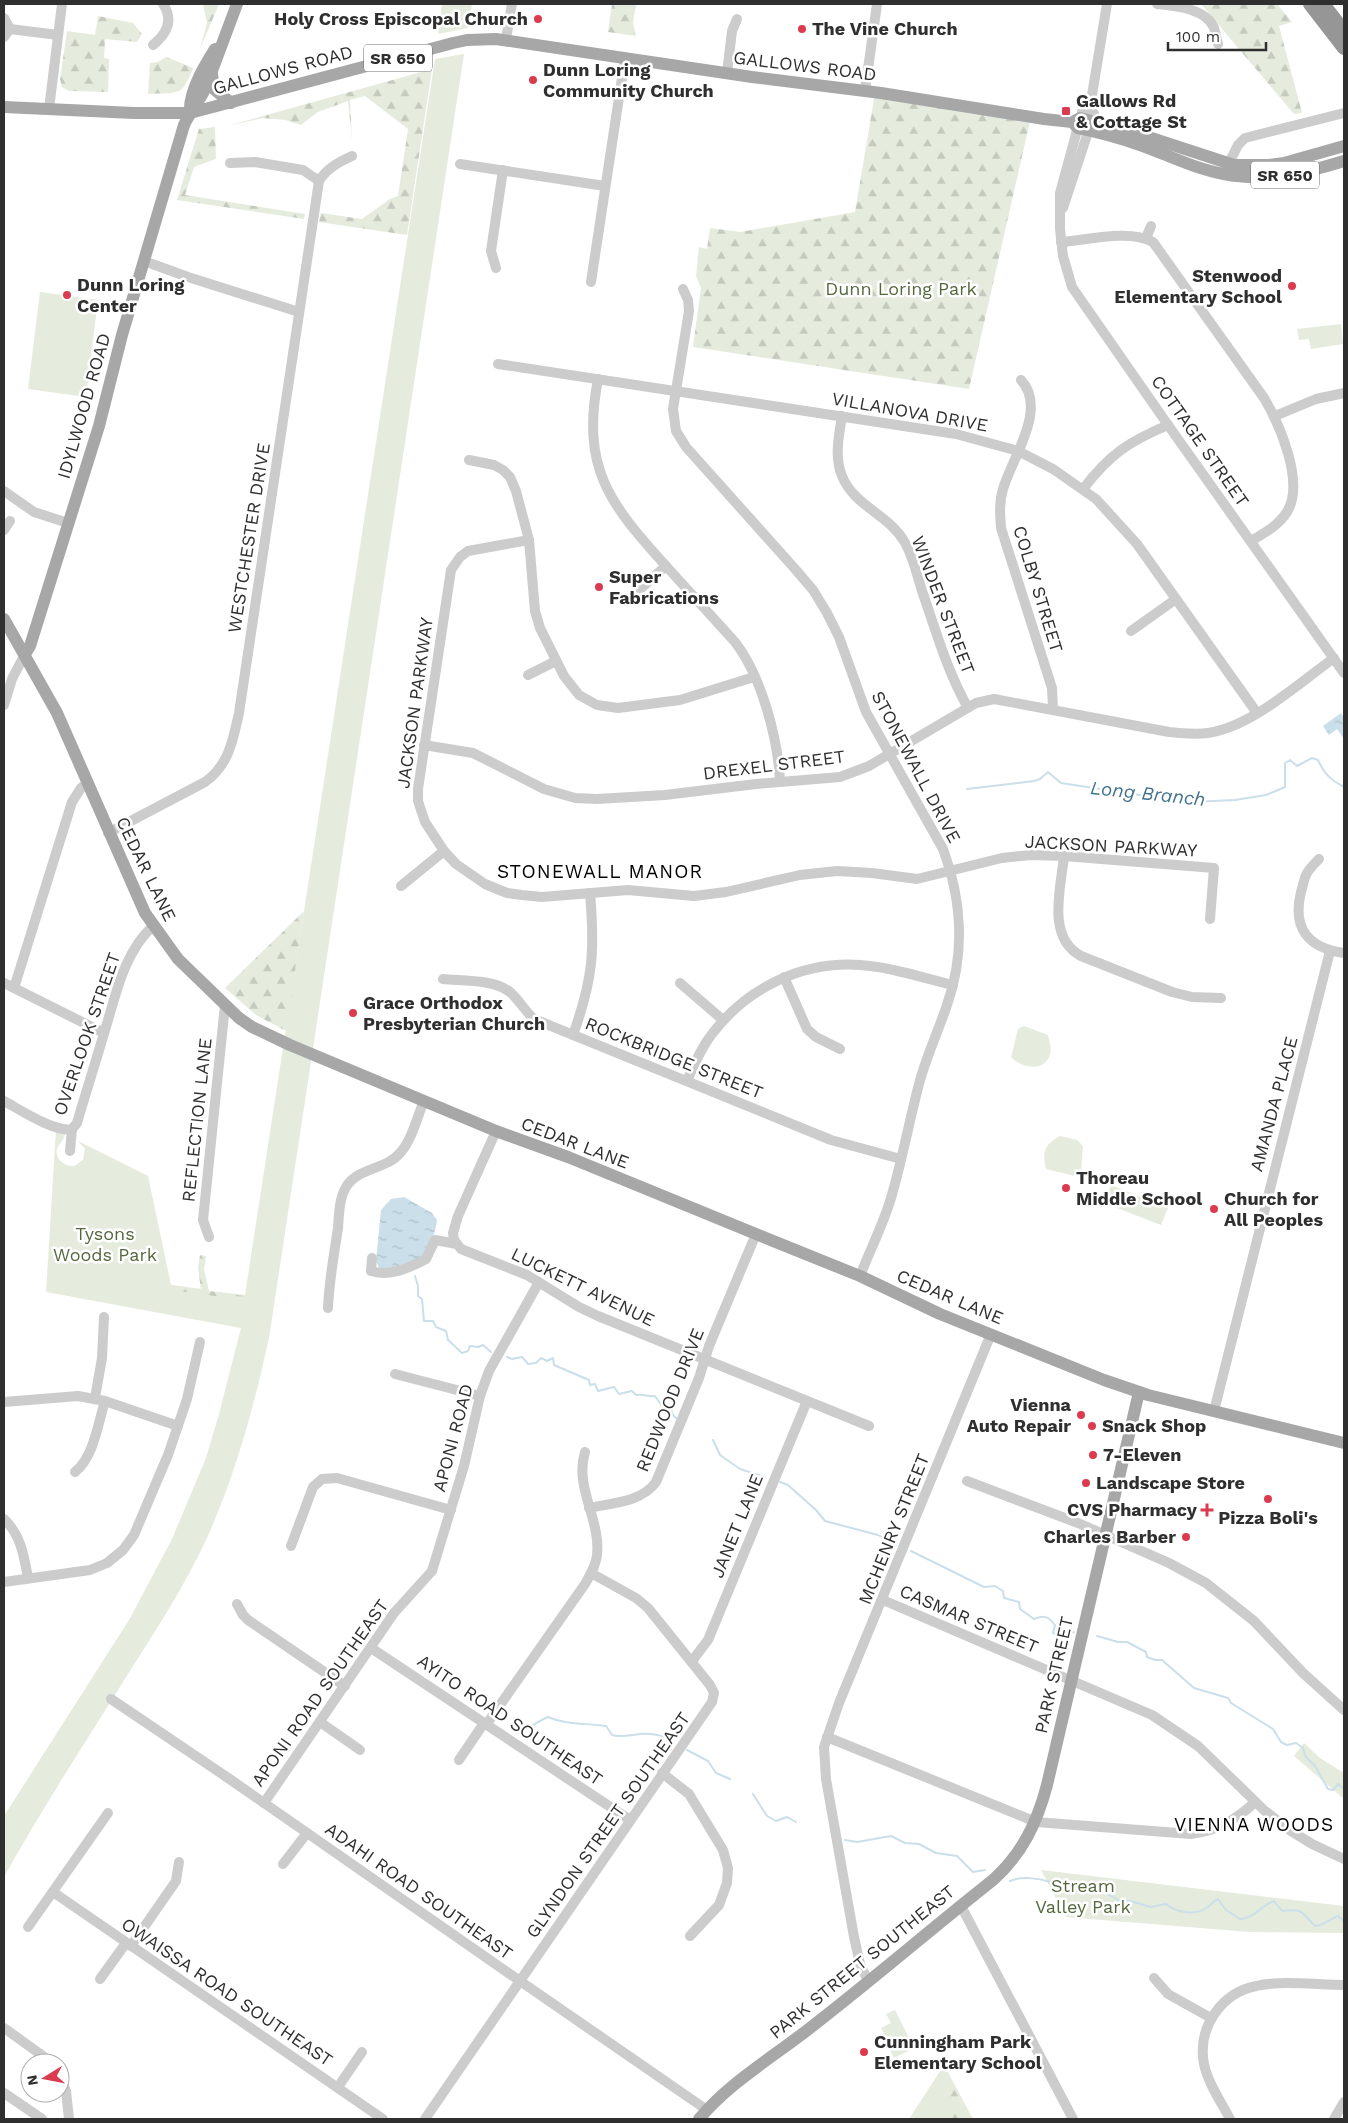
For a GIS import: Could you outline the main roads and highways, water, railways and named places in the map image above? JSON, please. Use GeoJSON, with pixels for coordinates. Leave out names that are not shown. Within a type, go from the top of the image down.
{"type":"FeatureCollection","features":[{"type":"Feature","properties":{"kind":"highway"},"geometry":{"type":"LineString","coordinates":[[1310,4],[1344,48]]}},
{"type":"Feature","properties":{"kind":"highway"},"geometry":{"type":"LineString","coordinates":[[1323,4],[1344,31]]}},
{"type":"Feature","properties":{"kind":"main road","name":"IDYLWOOD ROAD"},"geometry":{"type":"LineString","coordinates":[[24,654],[30,646],[99,426],[122,335],[184,125],[200,100],[237,4]]}},
{"type":"Feature","properties":{"kind":"main road","name":"IDYLWOOD ROAD"},"geometry":{"type":"LineString","coordinates":[[190,113],[190,104],[206,63],[229,26]]}},
{"type":"Feature","properties":{"kind":"main road","name":"GALLOWS ROAD"},"geometry":{"type":"LineString","coordinates":[[4,107],[134,113],[190,113],[467,40],[506,40],[1082,124],[1189,165],[1255,176],[1311,172],[1344,161]]}},
{"type":"Feature","properties":{"kind":"main road"},"geometry":{"type":"LineString","coordinates":[[212,71],[211,80],[214,89],[230,103]]}},
{"type":"Feature","properties":{"kind":"main road","name":"GALLOWS ROAD"},"geometry":{"type":"LineString","coordinates":[[1226,170],[1284,163],[1344,146]]}},
{"type":"Feature","properties":{"kind":"main road","name":"CEDAR LANE"},"geometry":{"type":"LineString","coordinates":[[4,619],[57,714],[132,889],[153,926],[178,959],[239,1018],[266,1034],[424,1101],[496,1131],[568,1157],[860,1276],[914,1302],[1104,1380],[1139,1392],[1344,1443]]}},
{"type":"Feature","properties":{"kind":"main road","name":"PARK STREET"},"geometry":{"type":"LineString","coordinates":[[1036,1822],[1047,1786],[1139,1392]]}},
{"type":"Feature","properties":{"kind":"main road","name":"PARK STREET SOUTHEAST"},"geometry":{"type":"LineString","coordinates":[[703,2114],[1004,1869],[1016,1856],[1036,1822]]}},
{"type":"Feature","properties":{"kind":"water"},"geometry":{"type":"Polygon","coordinates":[[[1341,713],[1344,718],[1344,739],[1337,729],[1329,735],[1323,726],[1341,713]]]}},
{"type":"Feature","properties":{"kind":"water"},"geometry":{"type":"Polygon","coordinates":[[[404,1197],[432,1213],[437,1220],[434,1234],[427,1249],[418,1259],[394,1267],[379,1268],[376,1261],[381,1210],[391,1199],[404,1197]]]}},
{"type":"Feature","properties":{"kind":"waterway","name":"Long Branch"},"geometry":{"type":"LineString","coordinates":[[967,789],[1034,781],[1040,779],[1048,772],[1061,783],[1146,796],[1172,797],[1191,802],[1235,800],[1266,795],[1285,787],[1285,763],[1290,760],[1297,766],[1312,758],[1318,760],[1328,776],[1344,787]]}},
{"type":"Feature","properties":{"kind":"waterway"},"geometry":{"type":"LineString","coordinates":[[415,1276],[418,1296],[422,1299],[424,1321],[433,1321],[436,1327],[446,1331],[448,1340],[462,1353],[468,1351],[470,1346],[478,1347],[483,1345],[491,1352]]}},
{"type":"Feature","properties":{"kind":"waterway"},"geometry":{"type":"LineString","coordinates":[[507,1357],[512,1359],[522,1357],[528,1364],[536,1363],[541,1358],[547,1361],[553,1358],[554,1365],[589,1380],[590,1385],[595,1384],[598,1391],[614,1387],[619,1394],[632,1391],[636,1395],[655,1396],[662,1406],[670,1407],[676,1418]]}},
{"type":"Feature","properties":{"kind":"waterway"},"geometry":{"type":"LineString","coordinates":[[713,1440],[720,1455],[740,1469],[765,1477]]}},
{"type":"Feature","properties":{"kind":"waterway"},"geometry":{"type":"LineString","coordinates":[[780,1482],[788,1485],[816,1510],[825,1521],[878,1535],[896,1545]]}},
{"type":"Feature","properties":{"kind":"waterway"},"geometry":{"type":"LineString","coordinates":[[911,1551],[984,1587],[995,1586],[1003,1591],[1004,1598],[1019,1602],[1020,1609],[1034,1619],[1046,1617],[1050,1620],[1055,1625],[1053,1633],[1060,1637],[1074,1632]]}},
{"type":"Feature","properties":{"kind":"waterway"},"geometry":{"type":"LineString","coordinates":[[1097,1636],[1118,1642],[1127,1642],[1146,1652],[1147,1657],[1162,1660],[1194,1688],[1228,1698],[1231,1703],[1273,1729],[1281,1742],[1287,1745],[1296,1743],[1303,1748],[1305,1756],[1315,1766],[1328,1789],[1333,1790],[1338,1784],[1344,1789]]}},
{"type":"Feature","properties":{"kind":"waterway"},"geometry":{"type":"LineString","coordinates":[[517,1733],[548,1717],[569,1723],[606,1726],[612,1735],[616,1736],[644,1734],[662,1736],[669,1738],[670,1749]]}},
{"type":"Feature","properties":{"kind":"waterway"},"geometry":{"type":"LineString","coordinates":[[687,1750],[708,1761],[716,1773],[730,1779]]}},
{"type":"Feature","properties":{"kind":"waterway"},"geometry":{"type":"LineString","coordinates":[[753,1794],[767,1816],[776,1821],[787,1817],[796,1822]]}},
{"type":"Feature","properties":{"kind":"waterway"},"geometry":{"type":"LineString","coordinates":[[845,1840],[857,1842],[891,1836],[905,1843],[919,1844],[936,1853],[957,1856],[973,1872],[985,1870]]}},
{"type":"Feature","properties":{"kind":"waterway"},"geometry":{"type":"LineString","coordinates":[[1010,1881],[1025,1878],[1041,1879],[1065,1889],[1071,1887],[1074,1890],[1094,1893],[1104,1892],[1120,1901],[1130,1901],[1151,1907],[1166,1904],[1176,1910],[1187,1912],[1203,1910],[1218,1899],[1226,1910],[1240,1919],[1254,1914],[1274,1901],[1282,1911],[1295,1910],[1301,1912],[1315,1926],[1338,1916],[1344,1921]]}},
{"type":"Feature","properties":{"kind":"place","name":"Holy Cross Episcopal Church"},"geometry":{"type":"Point","coordinates":[538,19]}},
{"type":"Feature","properties":{"kind":"place","name":"The Vine Church"},"geometry":{"type":"Point","coordinates":[802,29]}},
{"type":"Feature","properties":{"kind":"place","name":"Dunn Loring Community Church"},"geometry":{"type":"Point","coordinates":[533,80]}},
{"type":"Feature","properties":{"kind":"place","name":"Gallows Rd & Cottage St"},"geometry":{"type":"Point","coordinates":[1066,111]}},
{"type":"Feature","properties":{"kind":"place","name":"Stenwood Elementary School"},"geometry":{"type":"Point","coordinates":[1292,286]}},
{"type":"Feature","properties":{"kind":"place","name":"Dunn Loring Center"},"geometry":{"type":"Point","coordinates":[67,295]}},
{"type":"Feature","properties":{"kind":"place","name":"Super Fabrications"},"geometry":{"type":"Point","coordinates":[599,587]}},
{"type":"Feature","properties":{"kind":"place","name":"Grace Orthodox Presbyterian Church"},"geometry":{"type":"Point","coordinates":[353,1013]}},
{"type":"Feature","properties":{"kind":"place","name":"Thoreau Middle School"},"geometry":{"type":"Point","coordinates":[1066,1188]}},
{"type":"Feature","properties":{"kind":"place","name":"Church for All Peoples"},"geometry":{"type":"Point","coordinates":[1214,1209]}},
{"type":"Feature","properties":{"kind":"place","name":"Vienna Auto Repair"},"geometry":{"type":"Point","coordinates":[1081,1415]}},
{"type":"Feature","properties":{"kind":"place","name":"Snack Shop"},"geometry":{"type":"Point","coordinates":[1092,1426]}},
{"type":"Feature","properties":{"kind":"place","name":"7-Eleven"},"geometry":{"type":"Point","coordinates":[1093,1455]}},
{"type":"Feature","properties":{"kind":"place","name":"Landscape Store"},"geometry":{"type":"Point","coordinates":[1086,1483]}},
{"type":"Feature","properties":{"kind":"place","name":"Pizza Boli's"},"geometry":{"type":"Point","coordinates":[1268,1499]}},
{"type":"Feature","properties":{"kind":"place","name":"CVS Pharmacy"},"geometry":{"type":"Point","coordinates":[1207,1510]}},
{"type":"Feature","properties":{"kind":"place","name":"Charles Barber"},"geometry":{"type":"Point","coordinates":[1186,1537]}},
{"type":"Feature","properties":{"kind":"place","name":"Cunningham Park Elementary School"},"geometry":{"type":"Point","coordinates":[864,2052]}},
{"type":"Feature","properties":{"kind":"district","name":"STONEWALL MANOR"},"geometry":{"type":"Point","coordinates":[600,871]}},
{"type":"Feature","properties":{"kind":"district","name":"VIENNA WOODS"},"geometry":{"type":"Point","coordinates":[1254,1824]}},
{"type":"Feature","properties":{"kind":"park label","name":"Dunn Loring Park"},"geometry":{"type":"Point","coordinates":[901,289]}},
{"type":"Feature","properties":{"kind":"park label","name":"Tysons Woods Park"},"geometry":{"type":"Point","coordinates":[105,1244]}},
{"type":"Feature","properties":{"kind":"park label","name":"Stream Valley Park"},"geometry":{"type":"Point","coordinates":[1083,1896]}}]}
